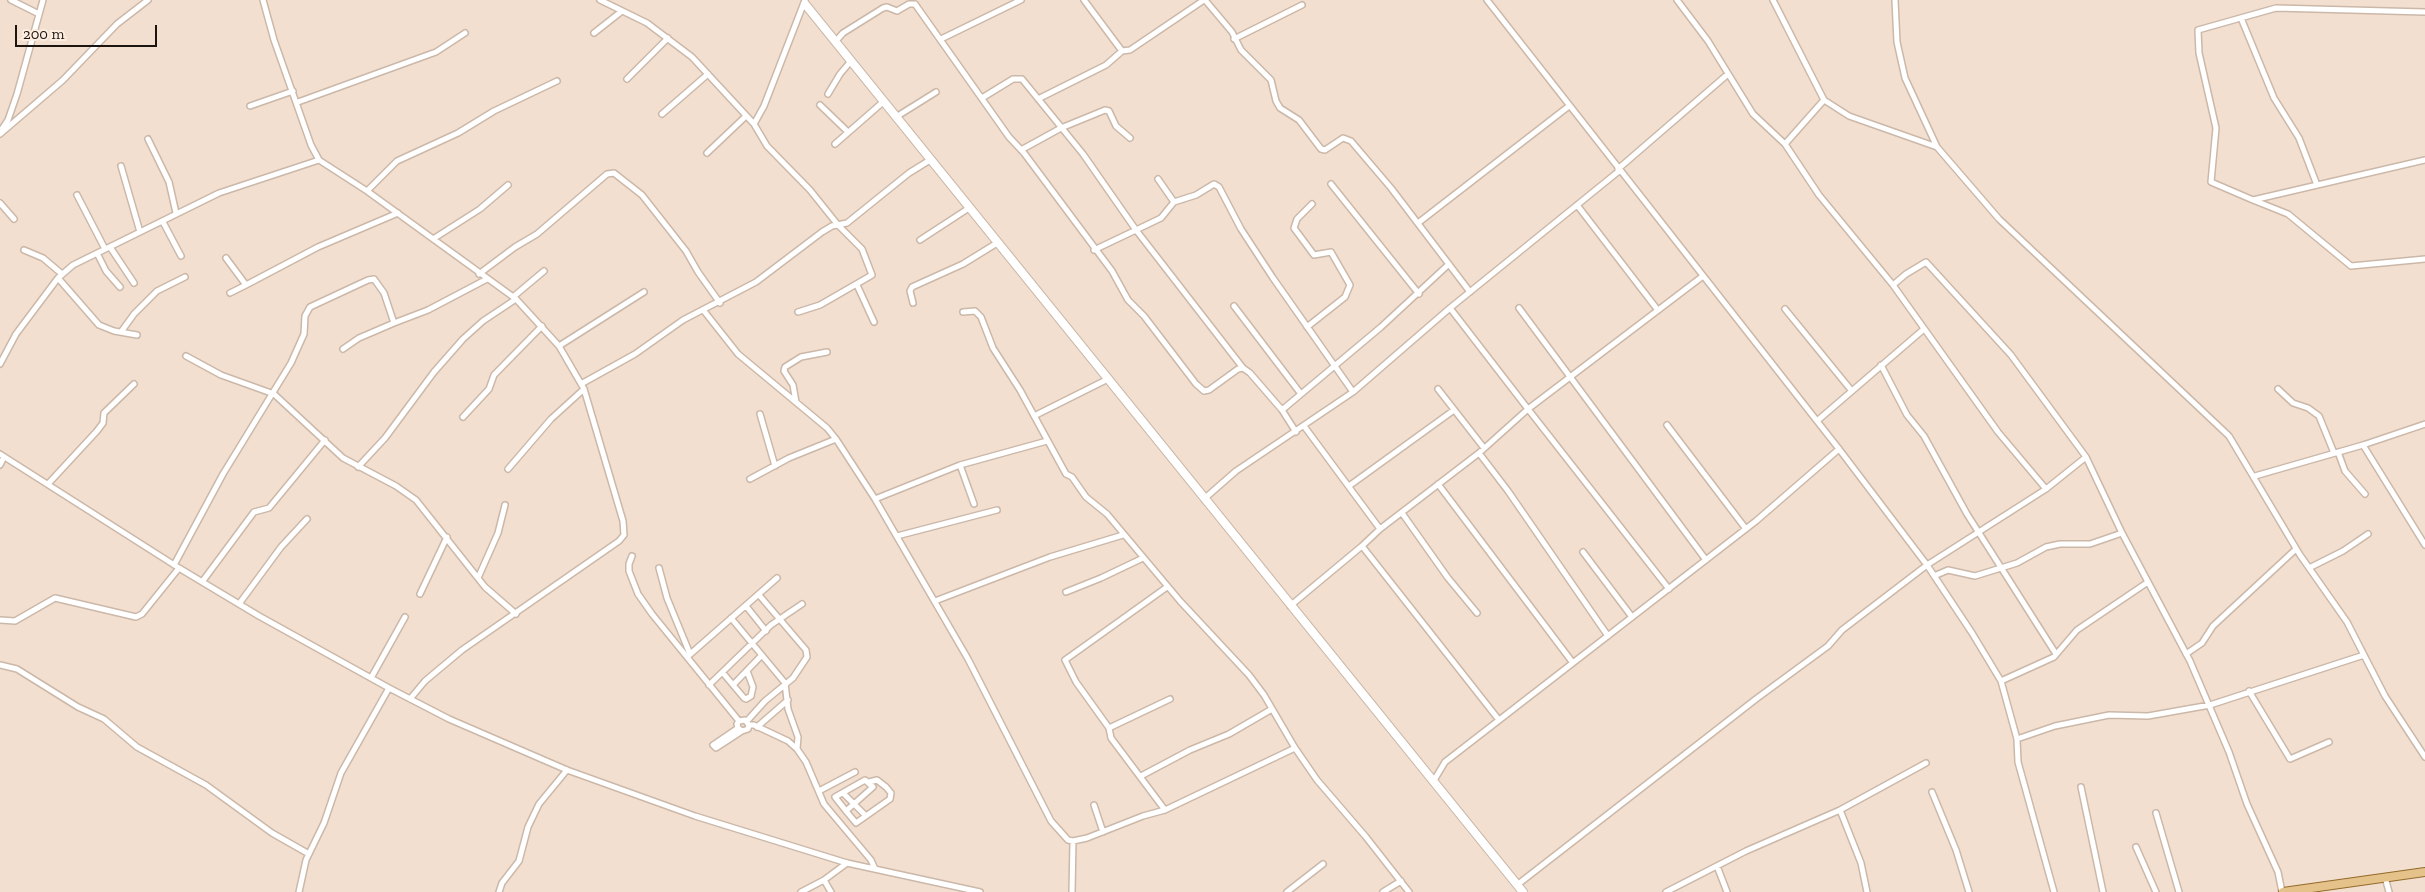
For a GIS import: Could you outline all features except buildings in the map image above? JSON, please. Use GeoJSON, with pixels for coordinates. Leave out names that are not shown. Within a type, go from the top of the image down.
{"type":"FeatureCollection","features":[{"type":"Feature","properties":{"kind":"main road"},"geometry":{"type":"LineString","coordinates":[[2283,892],[2425,872]]}},
{"type":"Feature","properties":{"kind":"street"},"geometry":{"type":"LineString","coordinates":[[11,0],[39,14]]}},
{"type":"Feature","properties":{"kind":"street"},"geometry":{"type":"LineString","coordinates":[[0,133],[8,120],[18,94],[43,0]]}},
{"type":"Feature","properties":{"kind":"street"},"geometry":{"type":"LineString","coordinates":[[0,133],[63,80],[117,24],[148,0]]}},
{"type":"Feature","properties":{"kind":"street"},"geometry":{"type":"LineString","coordinates":[[263,0],[274,40],[298,102],[311,145],[319,160],[367,190],[515,298],[559,346],[582,387],[623,521],[624,535],[607,550],[462,650],[425,681],[410,699]]}},
{"type":"Feature","properties":{"kind":"street"},"geometry":{"type":"LineString","coordinates":[[600,0],[647,23],[668,38],[708,74],[754,124],[767,146],[810,190],[838,225],[857,242],[872,275],[812,309],[798,312]]}},
{"type":"Feature","properties":{"kind":"street"},"geometry":{"type":"LineString","coordinates":[[941,39],[1021,0]]}},
{"type":"Feature","properties":{"kind":"street"},"geometry":{"type":"LineString","coordinates":[[1084,0],[1122,51]]}},
{"type":"Feature","properties":{"kind":"street"},"geometry":{"type":"LineString","coordinates":[[1038,99],[1106,65],[1122,51],[1130,50],[1204,0],[1226,23],[1241,50],[1271,80],[1276,101],[1280,108],[1299,120],[1321,149],[1325,150],[1343,138],[1352,141],[1418,223],[1470,292]]}},
{"type":"Feature","properties":{"kind":"street"},"geometry":{"type":"LineString","coordinates":[[1487,0],[1618,170],[1839,449],[1927,565],[2002,681],[2017,739],[2018,762],[2054,892]]}},
{"type":"Feature","properties":{"kind":"street"},"geometry":{"type":"LineString","coordinates":[[1677,0],[1708,41],[1753,114],[1785,144],[1819,195],[1893,285],[1998,432],[2046,488]]}},
{"type":"Feature","properties":{"kind":"street"},"geometry":{"type":"LineString","coordinates":[[1772,0],[1824,100],[1849,116],[1938,147]]}},
{"type":"Feature","properties":{"kind":"street"},"geometry":{"type":"LineString","coordinates":[[1895,0],[1897,42],[1904,78],[1938,147],[1999,219],[2229,436],[2296,549],[2347,622],[2384,696],[2425,757]]}},
{"type":"Feature","properties":{"kind":"street"},"geometry":{"type":"LineString","coordinates":[[804,1],[883,102],[1204,500],[1523,892]]}},
{"type":"Feature","properties":{"kind":"street"},"geometry":{"type":"LineString","coordinates":[[754,124],[764,106],[804,1]]}},
{"type":"Feature","properties":{"kind":"street"},"geometry":{"type":"LineString","coordinates":[[835,42],[843,33],[883,8],[886,7],[897,12],[913,3],[941,39],[1009,137],[1021,150],[1094,250],[1112,271],[1128,300],[1144,316],[1201,389],[1208,390],[1243,368]]}},
{"type":"Feature","properties":{"kind":"street"},"geometry":{"type":"LineString","coordinates":[[1234,39],[1302,5]]}},
{"type":"Feature","properties":{"kind":"street"},"geometry":{"type":"LineString","coordinates":[[2425,12],[2276,8],[2198,30],[2199,52],[2216,128],[2211,182],[2288,214],[2351,266],[2425,259]]}},
{"type":"Feature","properties":{"kind":"street"},"geometry":{"type":"LineString","coordinates":[[594,33],[622,11]]}},
{"type":"Feature","properties":{"kind":"street"},"geometry":{"type":"LineString","coordinates":[[2241,18],[2274,98],[2305,151],[2317,185]]}},
{"type":"Feature","properties":{"kind":"street"},"geometry":{"type":"LineString","coordinates":[[298,102],[436,52],[465,33]]}},
{"type":"Feature","properties":{"kind":"street"},"geometry":{"type":"LineString","coordinates":[[627,79],[668,38]]}},
{"type":"Feature","properties":{"kind":"street"},"geometry":{"type":"LineString","coordinates":[[828,94],[840,74],[851,61]]}},
{"type":"Feature","properties":{"kind":"street"},"geometry":{"type":"LineString","coordinates":[[662,114],[708,74]]}},
{"type":"Feature","properties":{"kind":"street"},"geometry":{"type":"LineString","coordinates":[[1204,500],[1236,471],[1353,392],[1450,308],[1577,205],[1728,74]]}},
{"type":"Feature","properties":{"kind":"street"},"geometry":{"type":"LineString","coordinates":[[982,98],[1013,79],[1022,79],[1088,160],[1136,230],[1243,368],[1250,373],[1282,410],[1296,432]]}},
{"type":"Feature","properties":{"kind":"street"},"geometry":{"type":"LineString","coordinates":[[367,190],[397,161],[458,133],[494,112],[557,81]]}},
{"type":"Feature","properties":{"kind":"street"},"geometry":{"type":"LineString","coordinates":[[250,106],[293,90]]}},
{"type":"Feature","properties":{"kind":"street"},"geometry":{"type":"LineString","coordinates":[[896,117],[936,92]]}},
{"type":"Feature","properties":{"kind":"street"},"geometry":{"type":"LineString","coordinates":[[1785,144],[1824,100]]}},
{"type":"Feature","properties":{"kind":"street"},"geometry":{"type":"LineString","coordinates":[[835,144],[883,102]]}},
{"type":"Feature","properties":{"kind":"street"},"geometry":{"type":"LineString","coordinates":[[820,105],[848,132]]}},
{"type":"Feature","properties":{"kind":"street"},"geometry":{"type":"LineString","coordinates":[[1418,223],[1569,106]]}},
{"type":"Feature","properties":{"kind":"street"},"geometry":{"type":"LineString","coordinates":[[1021,150],[1061,128],[1105,110],[1109,111],[1116,126],[1130,138]]}},
{"type":"Feature","properties":{"kind":"street"},"geometry":{"type":"LineString","coordinates":[[707,153],[746,116]]}},
{"type":"Feature","properties":{"kind":"street"},"geometry":{"type":"LineString","coordinates":[[148,139],[169,182],[176,213]]}},
{"type":"Feature","properties":{"kind":"street"},"geometry":{"type":"LineString","coordinates":[[0,364],[16,334],[60,276],[73,265],[164,222],[176,213],[219,193],[319,160]]}},
{"type":"Feature","properties":{"kind":"street"},"geometry":{"type":"LineString","coordinates":[[508,469],[541,429],[582,387],[635,354],[683,320],[720,303],[773,271],[822,232],[847,223],[909,173],[930,160]]}},
{"type":"Feature","properties":{"kind":"street"},"geometry":{"type":"LineString","coordinates":[[2253,200],[2425,160]]}},
{"type":"Feature","properties":{"kind":"street"},"geometry":{"type":"LineString","coordinates":[[121,166],[140,232]]}},
{"type":"Feature","properties":{"kind":"street"},"geometry":{"type":"LineString","coordinates":[[480,274],[514,247],[537,234],[607,174],[614,173],[642,195],[686,251],[720,303]]}},
{"type":"Feature","properties":{"kind":"street"},"geometry":{"type":"LineString","coordinates":[[1158,179],[1174,202]]}},
{"type":"Feature","properties":{"kind":"street"},"geometry":{"type":"LineString","coordinates":[[1094,250],[1161,218],[1174,202],[1196,195],[1214,184],[1219,187],[1241,229],[1353,392]]}},
{"type":"Feature","properties":{"kind":"street"},"geometry":{"type":"LineString","coordinates":[[1330,184],[1419,294]]}},
{"type":"Feature","properties":{"kind":"street"},"geometry":{"type":"LineString","coordinates":[[433,239],[480,209],[508,185]]}},
{"type":"Feature","properties":{"kind":"street"},"geometry":{"type":"LineString","coordinates":[[77,195],[107,248],[134,283]]}},
{"type":"Feature","properties":{"kind":"street"},"geometry":{"type":"LineString","coordinates":[[0,203],[14,219]]}},
{"type":"Feature","properties":{"kind":"street"},"geometry":{"type":"LineString","coordinates":[[1307,327],[1345,297],[1350,285],[1332,252],[1314,255],[1294,228],[1297,219],[1312,204]]}},
{"type":"Feature","properties":{"kind":"street"},"geometry":{"type":"LineString","coordinates":[[1577,205],[1657,309]]}},
{"type":"Feature","properties":{"kind":"street"},"geometry":{"type":"LineString","coordinates":[[920,240],[969,208]]}},
{"type":"Feature","properties":{"kind":"street"},"geometry":{"type":"LineString","coordinates":[[230,293],[318,247],[398,213]]}},
{"type":"Feature","properties":{"kind":"street"},"geometry":{"type":"LineString","coordinates":[[164,222],[181,256]]}},
{"type":"Feature","properties":{"kind":"street"},"geometry":{"type":"LineString","coordinates":[[913,303],[910,291],[912,287],[963,264],[997,243]]}},
{"type":"Feature","properties":{"kind":"street"},"geometry":{"type":"LineString","coordinates":[[24,250],[43,258],[60,276],[99,325],[106,329],[137,335]]}},
{"type":"Feature","properties":{"kind":"street"},"geometry":{"type":"LineString","coordinates":[[97,253],[106,271],[120,287]]}},
{"type":"Feature","properties":{"kind":"street"},"geometry":{"type":"LineString","coordinates":[[226,258],[246,285]]}},
{"type":"Feature","properties":{"kind":"street"},"geometry":{"type":"LineString","coordinates":[[1893,285],[1906,274],[1926,262],[2011,355],[2086,457],[2122,533],[2186,654],[2210,705],[2247,804],[2278,872],[2283,892]]}},
{"type":"Feature","properties":{"kind":"street"},"geometry":{"type":"LineString","coordinates":[[1282,410],[1419,294],[1449,264]]}},
{"type":"Feature","properties":{"kind":"street"},"geometry":{"type":"LineString","coordinates":[[358,468],[385,438],[434,372],[463,338],[515,298],[544,271]]}},
{"type":"Feature","properties":{"kind":"street"},"geometry":{"type":"LineString","coordinates":[[1290,606],[1380,529],[1479,453],[1528,409],[1702,276]]}},
{"type":"Feature","properties":{"kind":"street"},"geometry":{"type":"LineString","coordinates":[[121,332],[152,296],[185,277]]}},
{"type":"Feature","properties":{"kind":"street"},"geometry":{"type":"LineString","coordinates":[[0,620],[15,621],[55,598],[136,617],[142,614],[176,566],[223,474],[274,394],[301,343],[305,316],[310,307],[374,279],[384,294],[394,323]]}},
{"type":"Feature","properties":{"kind":"street"},"geometry":{"type":"LineString","coordinates":[[343,349],[359,338],[428,310],[487,279]]}},
{"type":"Feature","properties":{"kind":"street"},"geometry":{"type":"LineString","coordinates":[[857,285],[874,322]]}},
{"type":"Feature","properties":{"kind":"street"},"geometry":{"type":"LineString","coordinates":[[559,346],[644,292]]}},
{"type":"Feature","properties":{"kind":"street"},"geometry":{"type":"LineString","coordinates":[[1234,306],[1301,394]]}},
{"type":"Feature","properties":{"kind":"street"},"geometry":{"type":"LineString","coordinates":[[1450,308],[1669,589]]}},
{"type":"Feature","properties":{"kind":"street"},"geometry":{"type":"LineString","coordinates":[[1519,308],[1706,560]]}},
{"type":"Feature","properties":{"kind":"street"},"geometry":{"type":"LineString","coordinates":[[1786,309],[1851,390]]}},
{"type":"Feature","properties":{"kind":"street"},"geometry":{"type":"LineString","coordinates":[[963,312],[971,310],[979,313],[993,348],[1066,474],[1072,477],[1086,497],[1107,514],[1143,558],[1236,660],[1272,709],[1317,780],[1366,837],[1409,892]]}},
{"type":"Feature","properties":{"kind":"street"},"geometry":{"type":"LineString","coordinates":[[704,311],[738,354],[827,428],[836,439],[897,536],[968,659],[1051,822],[1060,832],[1073,841]]}},
{"type":"Feature","properties":{"kind":"street"},"geometry":{"type":"LineString","coordinates":[[463,417],[489,389],[494,375],[542,326]]}},
{"type":"Feature","properties":{"kind":"street"},"geometry":{"type":"LineString","coordinates":[[1817,421],[1924,329]]}},
{"type":"Feature","properties":{"kind":"street"},"geometry":{"type":"LineString","coordinates":[[796,402],[795,392],[784,371],[785,368],[801,357],[827,352]]}},
{"type":"Feature","properties":{"kind":"street"},"geometry":{"type":"LineString","coordinates":[[186,356],[221,375],[274,394],[343,458],[358,468],[396,486],[416,500],[478,578],[508,609],[516,614]]}},
{"type":"Feature","properties":{"kind":"street"},"geometry":{"type":"LineString","coordinates":[[1881,365],[1907,416],[1924,436],[1980,533],[2056,654]]}},
{"type":"Feature","properties":{"kind":"street"},"geometry":{"type":"LineString","coordinates":[[1034,416],[1108,379]]}},
{"type":"Feature","properties":{"kind":"street"},"geometry":{"type":"LineString","coordinates":[[48,484],[97,431],[103,423],[104,413],[134,384]]}},
{"type":"Feature","properties":{"kind":"street"},"geometry":{"type":"LineString","coordinates":[[1438,389],[1484,448]]}},
{"type":"Feature","properties":{"kind":"street"},"geometry":{"type":"LineString","coordinates":[[2278,389],[2293,403],[2308,408],[2319,416],[2346,471],[2365,494]]}},
{"type":"Feature","properties":{"kind":"street"},"geometry":{"type":"LineString","coordinates":[[1349,486],[1454,410]]}},
{"type":"Feature","properties":{"kind":"street"},"geometry":{"type":"LineString","coordinates":[[760,414],[775,466]]}},
{"type":"Feature","properties":{"kind":"street"},"geometry":{"type":"LineString","coordinates":[[2254,476],[2363,445],[2425,424]]}},
{"type":"Feature","properties":{"kind":"street"},"geometry":{"type":"LineString","coordinates":[[1666,425],[1746,529]]}},
{"type":"Feature","properties":{"kind":"street"},"geometry":{"type":"LineString","coordinates":[[1304,426],[1380,529]]}},
{"type":"Feature","properties":{"kind":"street"},"geometry":{"type":"LineString","coordinates":[[750,479],[836,439]]}},
{"type":"Feature","properties":{"kind":"street"},"geometry":{"type":"LineString","coordinates":[[202,582],[254,512],[269,508],[324,440]]}},
{"type":"Feature","properties":{"kind":"street"},"geometry":{"type":"LineString","coordinates":[[874,498],[960,466],[1047,441]]}},
{"type":"Feature","properties":{"kind":"street"},"geometry":{"type":"LineString","coordinates":[[2363,445],[2425,545]]}},
{"type":"Feature","properties":{"kind":"street"},"geometry":{"type":"LineString","coordinates":[[1433,782],[1445,762],[1746,529],[1839,449]]}},
{"type":"Feature","properties":{"kind":"street"},"geometry":{"type":"LineString","coordinates":[[1479,453],[1518,505],[1608,636]]}},
{"type":"Feature","properties":{"kind":"street"},"geometry":{"type":"LineString","coordinates":[[0,465],[2,455],[202,582],[389,688],[567,770],[695,816],[847,862],[980,892]]}},
{"type":"Feature","properties":{"kind":"street"},"geometry":{"type":"LineString","coordinates":[[1517,885],[1756,699],[1828,646],[1842,630],[1927,565],[1980,533],[2046,488],[2086,457]]}},
{"type":"Feature","properties":{"kind":"street"},"geometry":{"type":"LineString","coordinates":[[960,466],[974,504]]}},
{"type":"Feature","properties":{"kind":"street"},"geometry":{"type":"LineString","coordinates":[[1438,484],[1573,663]]}},
{"type":"Feature","properties":{"kind":"street"},"geometry":{"type":"LineString","coordinates":[[478,578],[498,533],[505,505]]}},
{"type":"Feature","properties":{"kind":"street"},"geometry":{"type":"LineString","coordinates":[[897,536],[997,510]]}},
{"type":"Feature","properties":{"kind":"street"},"geometry":{"type":"LineString","coordinates":[[1402,513],[1448,578],[1477,613]]}},
{"type":"Feature","properties":{"kind":"street"},"geometry":{"type":"LineString","coordinates":[[239,604],[281,547],[307,519]]}},
{"type":"Feature","properties":{"kind":"street"},"geometry":{"type":"LineString","coordinates":[[1934,576],[1948,570],[1975,576],[2017,563],[2046,548],[2060,544],[2095,543],[2122,533]]}},
{"type":"Feature","properties":{"kind":"street"},"geometry":{"type":"LineString","coordinates":[[2309,568],[2343,551],[2368,534]]}},
{"type":"Feature","properties":{"kind":"street"},"geometry":{"type":"LineString","coordinates":[[935,601],[1050,557],[1123,535]]}},
{"type":"Feature","properties":{"kind":"street"},"geometry":{"type":"LineString","coordinates":[[420,594],[447,537]]}},
{"type":"Feature","properties":{"kind":"street"},"geometry":{"type":"LineString","coordinates":[[1362,546],[1499,720]]}},
{"type":"Feature","properties":{"kind":"street"},"geometry":{"type":"LineString","coordinates":[[2186,654],[2202,643],[2214,626],[2296,549]]}},
{"type":"Feature","properties":{"kind":"street"},"geometry":{"type":"LineString","coordinates":[[1584,552],[1632,617]]}},
{"type":"Feature","properties":{"kind":"street"},"geometry":{"type":"LineString","coordinates":[[632,556],[629,571],[638,594],[739,721],[740,729]]}},
{"type":"Feature","properties":{"kind":"street"},"geometry":{"type":"LineString","coordinates":[[1066,592],[1102,578],[1143,558]]}},
{"type":"Feature","properties":{"kind":"street"},"geometry":{"type":"LineString","coordinates":[[659,568],[667,598],[688,655]]}},
{"type":"Feature","properties":{"kind":"street"},"geometry":{"type":"LineString","coordinates":[[688,655],[778,578]]}},
{"type":"Feature","properties":{"kind":"street"},"geometry":{"type":"LineString","coordinates":[[2002,681],[2041,664],[2056,654],[2077,630],[2148,582]]}},
{"type":"Feature","properties":{"kind":"street"},"geometry":{"type":"LineString","coordinates":[[1165,810],[1111,738],[1109,728],[1076,682],[1065,660],[1168,586]]}},
{"type":"Feature","properties":{"kind":"street"},"geometry":{"type":"LineString","coordinates":[[714,746],[740,729],[746,730],[748,723],[760,705],[798,672],[807,653],[759,596]]}},
{"type":"Feature","properties":{"kind":"street"},"geometry":{"type":"LineString","coordinates":[[709,685],[753,645],[766,630],[802,604]]}},
{"type":"Feature","properties":{"kind":"street"},"geometry":{"type":"LineString","coordinates":[[746,606],[766,630]]}},
{"type":"Feature","properties":{"kind":"street"},"geometry":{"type":"LineString","coordinates":[[508,609],[509,618]]}},
{"type":"Feature","properties":{"kind":"street"},"geometry":{"type":"LineString","coordinates":[[371,678],[405,617]]}},
{"type":"Feature","properties":{"kind":"street"},"geometry":{"type":"LineString","coordinates":[[732,618],[761,656],[785,683],[798,737],[798,749]]}},
{"type":"Feature","properties":{"kind":"street"},"geometry":{"type":"LineString","coordinates":[[2017,739],[2056,726],[2109,715],[2148,716],[2210,705],[2364,655]]}},
{"type":"Feature","properties":{"kind":"street"},"geometry":{"type":"LineString","coordinates":[[733,685],[761,656]]}},
{"type":"Feature","properties":{"kind":"street"},"geometry":{"type":"LineString","coordinates":[[0,665],[17,670],[78,707],[104,719],[137,747],[195,778],[272,833],[309,854]]}},
{"type":"Feature","properties":{"kind":"street"},"geometry":{"type":"LineString","coordinates":[[747,671],[753,687],[751,696]]}},
{"type":"Feature","properties":{"kind":"street"},"geometry":{"type":"LineString","coordinates":[[723,673],[745,699],[751,696]]}},
{"type":"Feature","properties":{"kind":"street"},"geometry":{"type":"LineString","coordinates":[[299,892],[309,854],[324,823],[341,772],[389,688]]}},
{"type":"Feature","properties":{"kind":"street"},"geometry":{"type":"LineString","coordinates":[[2249,691],[2286,756],[2290,759],[2329,742]]}},
{"type":"Feature","properties":{"kind":"street"},"geometry":{"type":"LineString","coordinates":[[751,696],[760,705]]}},
{"type":"Feature","properties":{"kind":"street"},"geometry":{"type":"LineString","coordinates":[[1109,728],[1170,699]]}},
{"type":"Feature","properties":{"kind":"street"},"geometry":{"type":"LineString","coordinates":[[757,726],[788,700]]}},
{"type":"Feature","properties":{"kind":"street"},"geometry":{"type":"LineString","coordinates":[[1141,776],[1190,750],[1230,734],[1272,709]]}},
{"type":"Feature","properties":{"kind":"street"},"geometry":{"type":"LineString","coordinates":[[739,721],[757,726],[788,741],[798,749],[806,762],[824,804],[871,860],[876,869]]}},
{"type":"Feature","properties":{"kind":"street"},"geometry":{"type":"LineString","coordinates":[[1073,841],[1165,810],[1295,748]]}},
{"type":"Feature","properties":{"kind":"street"},"geometry":{"type":"LineString","coordinates":[[1666,892],[1717,866],[1840,810],[1926,763]]}},
{"type":"Feature","properties":{"kind":"street"},"geometry":{"type":"LineString","coordinates":[[499,892],[502,883],[519,861],[528,827],[539,804],[567,770]]}},
{"type":"Feature","properties":{"kind":"street"},"geometry":{"type":"LineString","coordinates":[[819,791],[832,786],[855,772]]}},
{"type":"Feature","properties":{"kind":"street"},"geometry":{"type":"LineString","coordinates":[[865,780],[869,782],[877,780],[890,790],[891,796],[856,823],[835,797],[841,794],[865,780]]}},
{"type":"Feature","properties":{"kind":"street"},"geometry":{"type":"LineString","coordinates":[[846,810],[873,787],[869,782]]}},
{"type":"Feature","properties":{"kind":"street"},"geometry":{"type":"LineString","coordinates":[[832,786],[866,816]]}},
{"type":"Feature","properties":{"kind":"street"},"geometry":{"type":"LineString","coordinates":[[2081,787],[2103,892]]}},
{"type":"Feature","properties":{"kind":"street"},"geometry":{"type":"LineString","coordinates":[[1932,792],[1956,850],[1970,892]]}},
{"type":"Feature","properties":{"kind":"street"},"geometry":{"type":"LineString","coordinates":[[1094,805],[1103,832]]}},
{"type":"Feature","properties":{"kind":"street"},"geometry":{"type":"LineString","coordinates":[[1840,810],[1861,863],[1867,892]]}},
{"type":"Feature","properties":{"kind":"street"},"geometry":{"type":"LineString","coordinates":[[2156,813],[2179,892]]}},
{"type":"Feature","properties":{"kind":"street"},"geometry":{"type":"LineString","coordinates":[[1072,892],[1073,841]]}},
{"type":"Feature","properties":{"kind":"street"},"geometry":{"type":"LineString","coordinates":[[2136,847],[2156,892]]}},
{"type":"Feature","properties":{"kind":"street"},"geometry":{"type":"LineString","coordinates":[[801,892],[824,880],[847,862]]}},
{"type":"Feature","properties":{"kind":"street"},"geometry":{"type":"LineString","coordinates":[[1287,892],[1323,864]]}},
{"type":"Feature","properties":{"kind":"street"},"geometry":{"type":"LineString","coordinates":[[1717,866],[1727,892]]}},
{"type":"Feature","properties":{"kind":"street"},"geometry":{"type":"LineString","coordinates":[[2386,877],[2389,892]]}},
{"type":"Feature","properties":{"kind":"street"},"geometry":{"type":"LineString","coordinates":[[824,880],[831,892]]}},
{"type":"Feature","properties":{"kind":"street"},"geometry":{"type":"LineString","coordinates":[[1382,892],[1401,882]]}}]}
